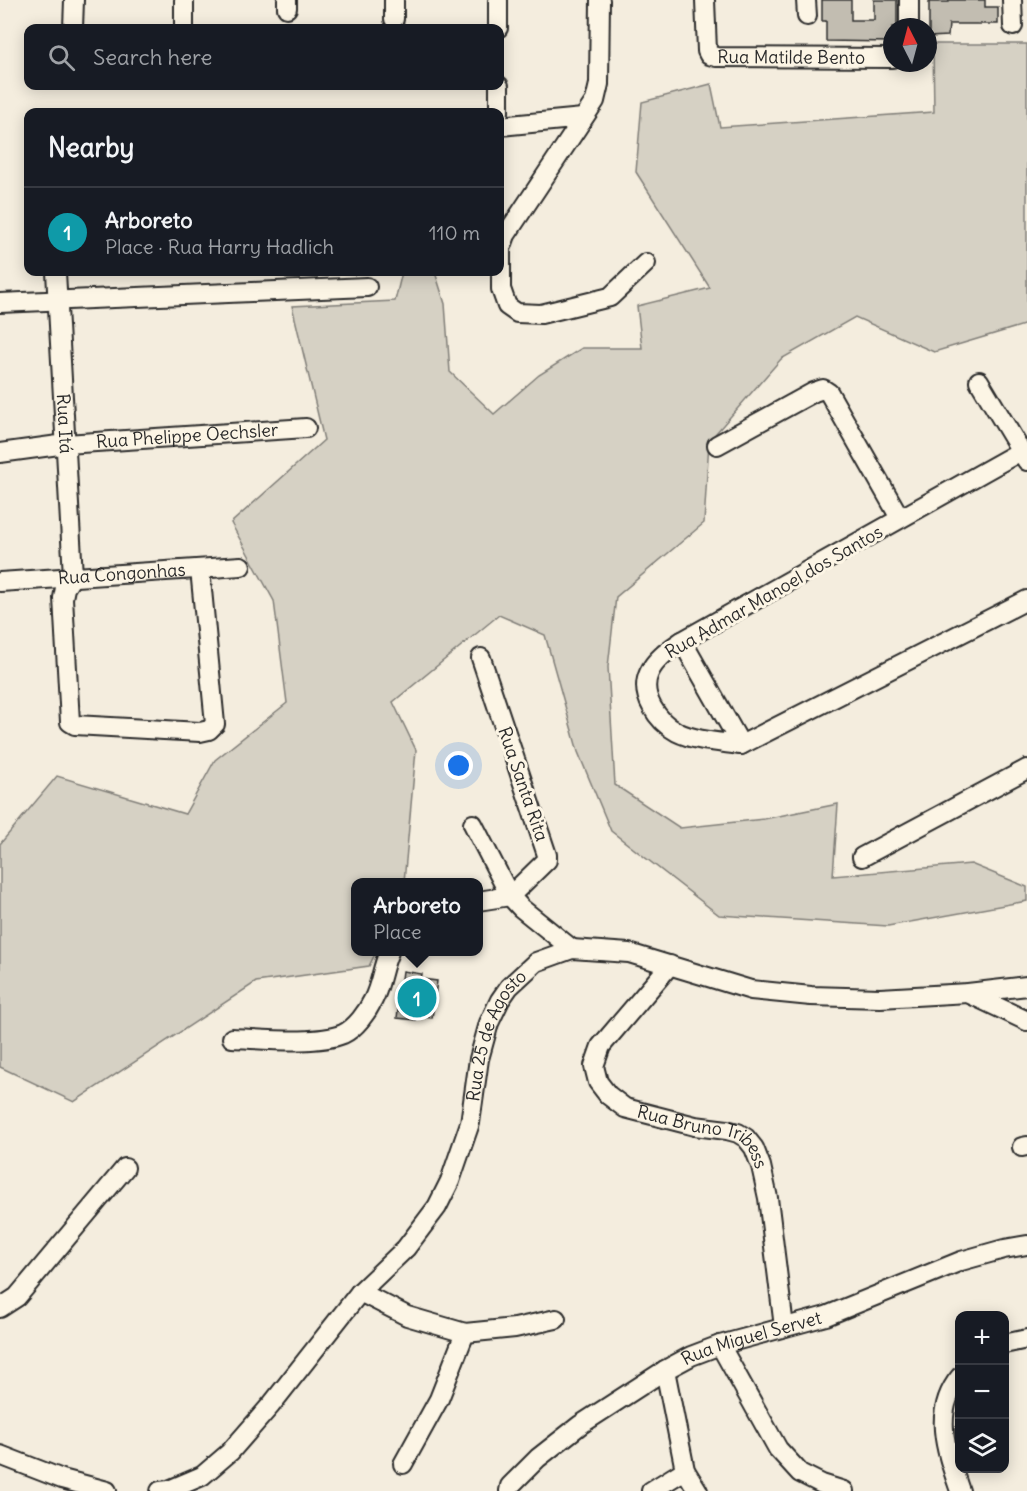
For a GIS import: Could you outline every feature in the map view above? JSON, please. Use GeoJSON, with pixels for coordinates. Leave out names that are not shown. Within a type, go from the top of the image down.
{"type":"FeatureCollection","features":[{"type":"Feature","properties":{"kind":"street"},"geometry":{"type":"LineString","coordinates":[[73,24],[74,0]]}},
{"type":"Feature","properties":{"kind":"street"},"geometry":{"type":"LineString","coordinates":[[184,0],[184,24]]}},
{"type":"Feature","properties":{"kind":"street"},"geometry":{"type":"LineString","coordinates":[[394,0],[394,19]]}},
{"type":"Feature","properties":{"kind":"street"},"geometry":{"type":"LineString","coordinates":[[498,0],[498,24]]}},
{"type":"Feature","properties":{"kind":"street"},"geometry":{"type":"LineString","coordinates":[[504,241],[595,101],[599,84],[600,0]]}},
{"type":"Feature","properties":{"kind":"street","name":"Rua Matilde Bento"},"geometry":{"type":"LineString","coordinates":[[705,0],[707,51],[716,57],[883,58]]}},
{"type":"Feature","properties":{"kind":"street"},"geometry":{"type":"LineString","coordinates":[[909,0],[909,18]]}},
{"type":"Feature","properties":{"kind":"street"},"geometry":{"type":"LineString","coordinates":[[1012,0],[1013,26]]}},
{"type":"Feature","properties":{"kind":"street"},"geometry":{"type":"LineString","coordinates":[[499,90],[499,108]]}},
{"type":"Feature","properties":{"kind":"street"},"geometry":{"type":"LineString","coordinates":[[504,126],[583,118]]}},
{"type":"Feature","properties":{"kind":"street"},"geometry":{"type":"LineString","coordinates":[[501,276],[501,289],[507,306],[517,313],[541,314],[610,297],[646,263]]}},
{"type":"Feature","properties":{"kind":"street","name":"Rua Itá"},"geometry":{"type":"LineString","coordinates":[[56,276],[73,576]]}},
{"type":"Feature","properties":{"kind":"street"},"geometry":{"type":"LineString","coordinates":[[0,303],[367,287]]}},
{"type":"Feature","properties":{"kind":"street"},"geometry":{"type":"LineString","coordinates":[[979,381],[1024,456]]}},
{"type":"Feature","properties":{"kind":"street"},"geometry":{"type":"LineString","coordinates":[[717,445],[822,389],[829,393],[900,518]]}},
{"type":"Feature","properties":{"kind":"street","name":"Rua Phelippe Oechsler"},"geometry":{"type":"LineString","coordinates":[[0,453],[66,444],[306,428]]}},
{"type":"Feature","properties":{"kind":"street","name":"Rua Admar Manoel dos Santos"},"geometry":{"type":"LineString","coordinates":[[741,745],[676,732],[653,711],[647,693],[648,674],[662,655],[682,641],[900,518],[1024,456]]}},
{"type":"Feature","properties":{"kind":"street","name":"Rua Congonhas"},"geometry":{"type":"LineString","coordinates":[[0,582],[241,566]]}},
{"type":"Feature","properties":{"kind":"street"},"geometry":{"type":"LineString","coordinates":[[73,576],[65,588],[63,598],[70,722],[75,725],[200,732],[209,730],[215,724],[200,569]]}},
{"type":"Feature","properties":{"kind":"street"},"geometry":{"type":"LineString","coordinates":[[682,641],[741,745],[1027,600]]}},
{"type":"Feature","properties":{"kind":"street","name":"Rua Santa Rita"},"geometry":{"type":"LineString","coordinates":[[481,658],[547,855],[547,861],[510,896]]}},
{"type":"Feature","properties":{"kind":"street"},"geometry":{"type":"LineString","coordinates":[[862,857],[1027,769]]}},
{"type":"Feature","properties":{"kind":"street"},"geometry":{"type":"LineString","coordinates":[[473,824],[510,896],[521,908],[572,949]]}},
{"type":"Feature","properties":{"kind":"street"},"geometry":{"type":"LineString","coordinates":[[483,900],[510,896]]}},
{"type":"Feature","properties":{"kind":"street","name":"Rua 25 de Agosto"},"geometry":{"type":"LineString","coordinates":[[160,1491],[169,1490],[202,1476],[230,1452],[271,1405],[360,1292],[406,1248],[437,1207],[470,1123],[479,1059],[489,1023],[509,987],[536,962],[572,949],[629,953],[751,990],[811,996],[880,998],[969,993],[1027,986]]}},
{"type":"Feature","properties":{"kind":"street"},"geometry":{"type":"LineString","coordinates":[[232,1038],[315,1040],[344,1034],[360,1020],[374,998],[386,956]]}},
{"type":"Feature","properties":{"kind":"street","name":"Rua Bruno Tribess"},"geometry":{"type":"LineString","coordinates":[[670,965],[600,1046],[594,1066],[598,1082],[625,1108],[695,1126],[738,1133],[750,1143],[760,1166],[768,1198],[784,1327]]}},
{"type":"Feature","properties":{"kind":"street"},"geometry":{"type":"LineString","coordinates":[[969,993],[1027,1021]]}},
{"type":"Feature","properties":{"kind":"street"},"geometry":{"type":"LineString","coordinates":[[0,1308],[17,1297],[125,1168]]}},
{"type":"Feature","properties":{"kind":"street","name":"Rua Miguel Servet"},"geometry":{"type":"LineString","coordinates":[[509,1491],[510,1486],[538,1458],[563,1438],[665,1370],[691,1356],[720,1345],[826,1316],[961,1262],[1004,1249],[1027,1245]]}},
{"type":"Feature","properties":{"kind":"street"},"geometry":{"type":"LineString","coordinates":[[360,1292],[407,1316],[465,1333],[516,1328],[556,1319]]}},
{"type":"Feature","properties":{"kind":"street"},"geometry":{"type":"LineString","coordinates":[[403,1464],[439,1399],[465,1333]]}},
{"type":"Feature","properties":{"kind":"street"},"geometry":{"type":"LineString","coordinates":[[1009,1343],[1027,1339]]}},
{"type":"Feature","properties":{"kind":"street"},"geometry":{"type":"LineString","coordinates":[[720,1345],[778,1449],[800,1473],[822,1484],[844,1491]]}},
{"type":"Feature","properties":{"kind":"street"},"geometry":{"type":"LineString","coordinates":[[665,1370],[685,1470],[698,1491]]}},
{"type":"Feature","properties":{"kind":"street"},"geometry":{"type":"LineString","coordinates":[[955,1385],[945,1402],[942,1424],[947,1452],[960,1491]]}},
{"type":"Feature","properties":{"kind":"street"},"geometry":{"type":"LineString","coordinates":[[0,1455],[57,1485],[107,1491]]}},
{"type":"Feature","properties":{"kind":"street"},"geometry":{"type":"LineString","coordinates":[[651,1491],[685,1470]]}},
{"type":"Feature","properties":{"kind":"shaded area"},"geometry":{"type":"Polygon","coordinates":[[[937,44],[1027,44],[1027,324],[934,352],[855,317],[781,359],[709,441],[704,523],[616,597],[608,667],[615,785],[680,828],[764,819],[838,804],[833,876],[971,864],[1027,887],[1027,901],[888,926],[719,915],[611,831],[578,752],[545,635],[499,615],[393,702],[416,750],[404,878],[351,878],[351,956],[374,956],[369,966],[256,982],[74,1102],[0,1067],[0,844],[57,776],[185,814],[215,760],[287,703],[274,601],[231,523],[324,440],[292,306],[395,301],[401,276],[436,276],[445,304],[450,372],[494,414],[539,375],[582,348],[642,348],[637,306],[710,288],[636,172],[642,102],[711,84],[720,127],[934,112],[933,72],[937,72],[937,44]]]}},
{"type":"Feature","properties":{"kind":"building"},"geometry":{"type":"Polygon","coordinates":[[[822,0],[851,0],[851,20],[874,20],[874,0],[897,0],[897,18],[883,18],[883,42],[826,41],[826,21],[822,21],[822,0]]]}},
{"type":"Feature","properties":{"kind":"building"},"geometry":{"type":"Polygon","coordinates":[[[949,0],[985,0],[985,7],[998,7],[998,24],[949,24],[948,36],[937,37],[937,18],[929,18],[929,2],[949,2],[949,0]]]}},
{"type":"Feature","properties":{"kind":"building"},"geometry":{"type":"Polygon","coordinates":[[[403,971],[422,974],[421,979],[437,981],[432,1018],[416,1016],[416,1020],[397,1018],[403,971]]]}},
{"type":"Feature","properties":{"kind":"place","name":"Arboreto"},"geometry":{"type":"Point","coordinates":[417,998]}}]}
